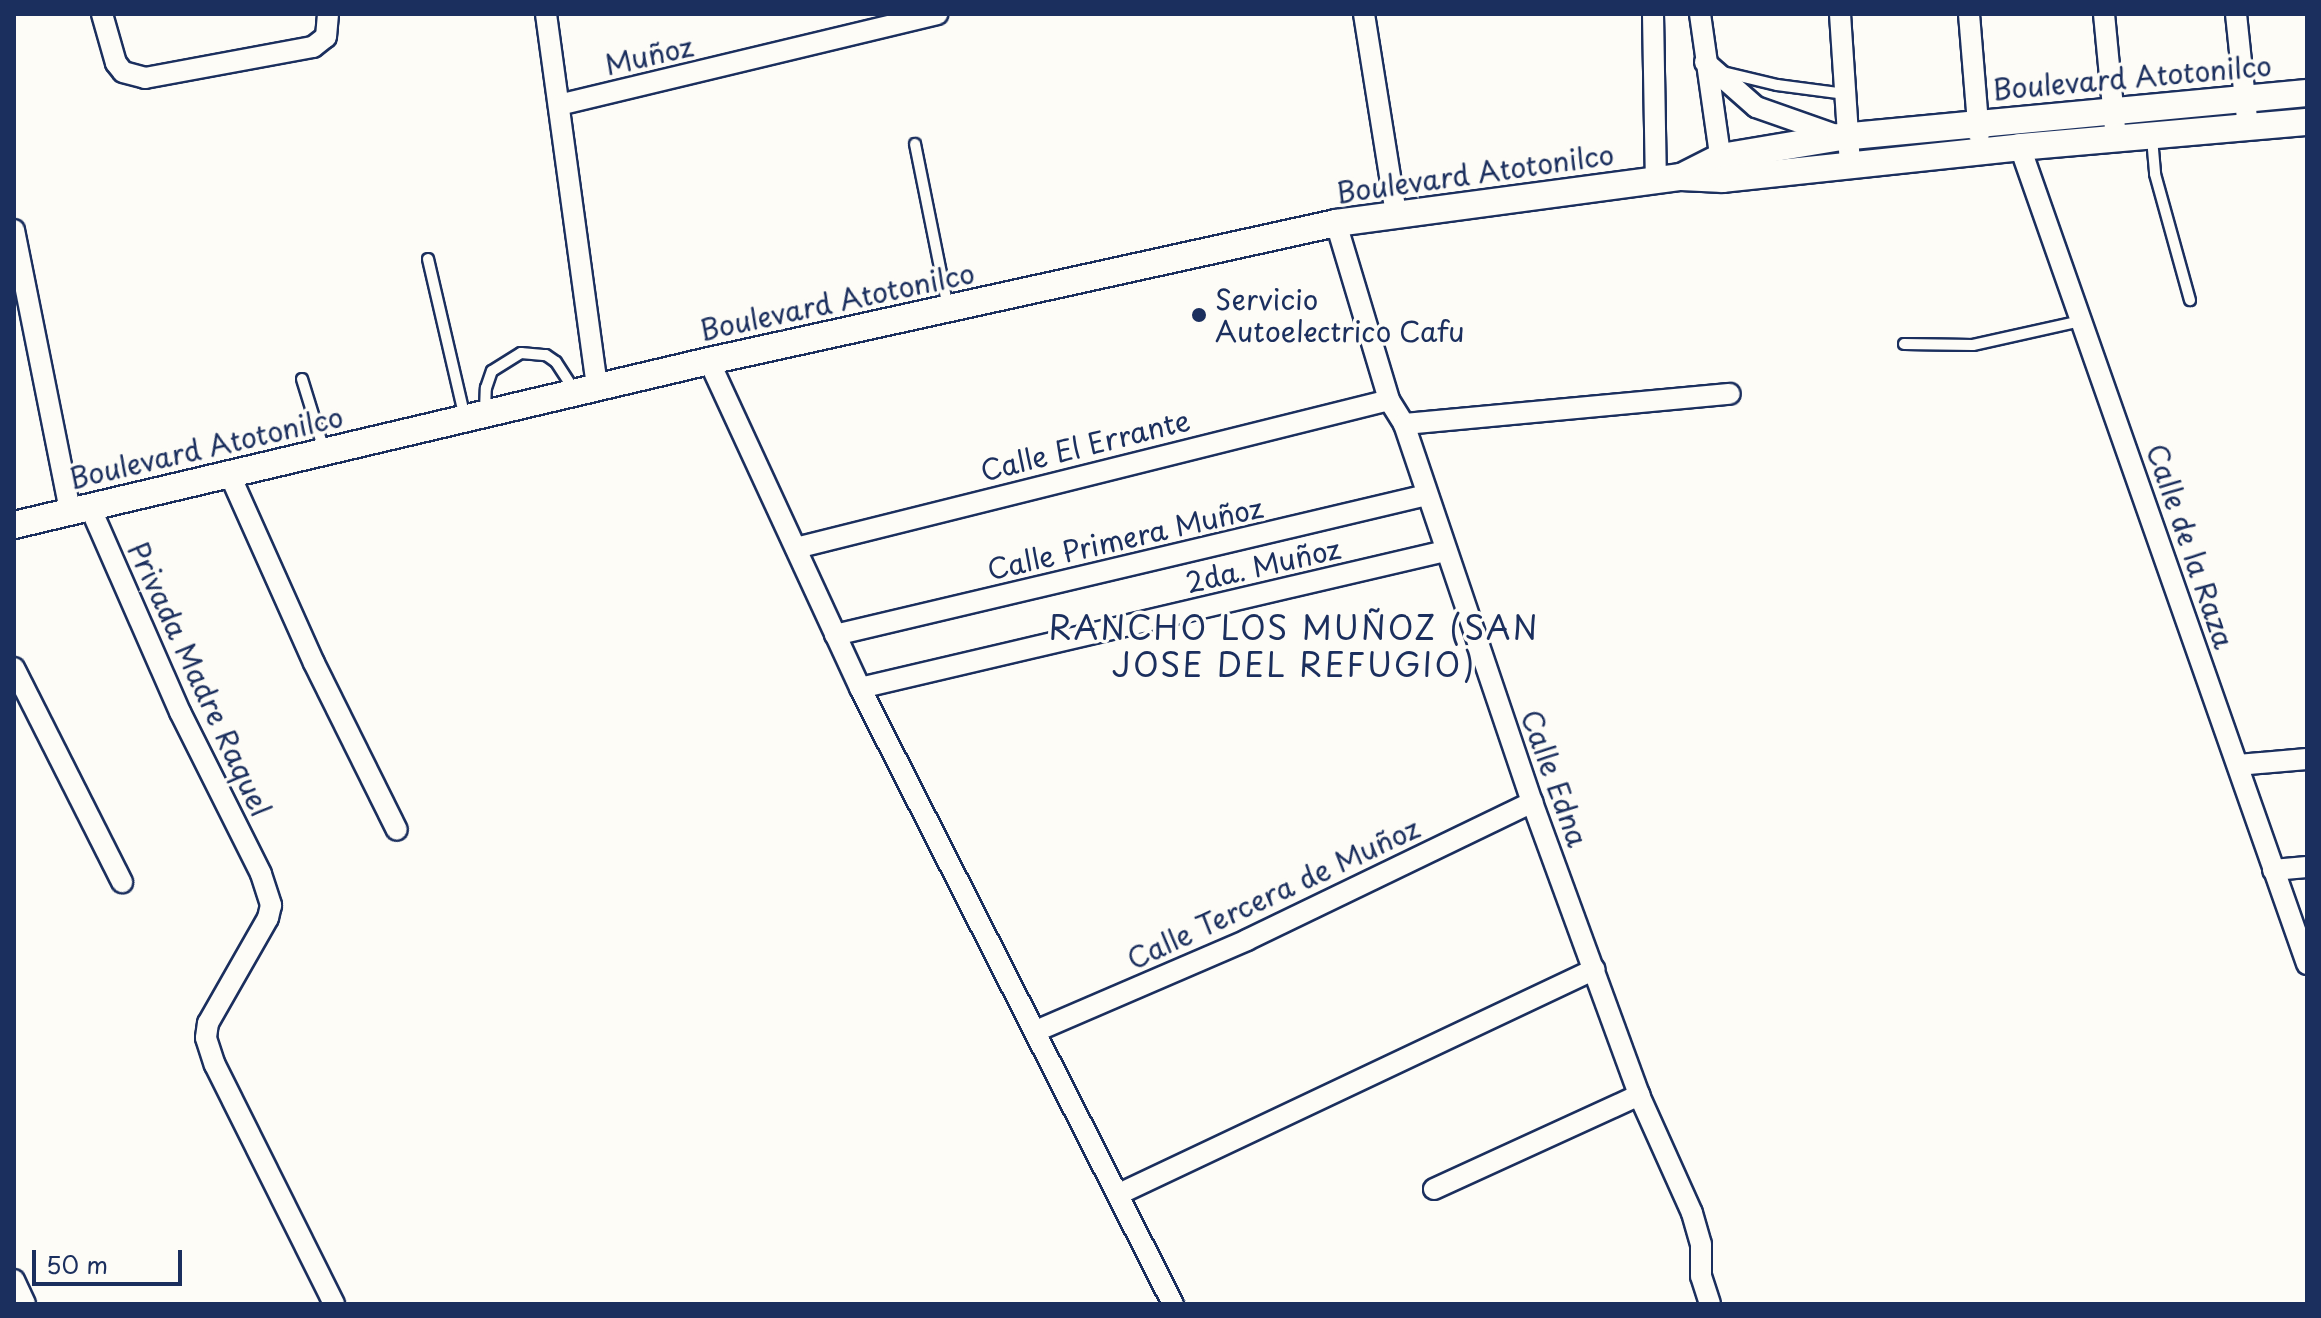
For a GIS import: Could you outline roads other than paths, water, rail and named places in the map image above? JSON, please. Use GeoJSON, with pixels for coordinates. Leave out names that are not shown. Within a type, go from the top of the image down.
{"type":"FeatureCollection","features":[{"type":"Feature","properties":{"kind":"street"},"geometry":{"type":"LineString","coordinates":[[102,14],[116,63],[123,72],[145,78],[313,47],[326,37],[328,14]]}},
{"type":"Feature","properties":{"kind":"street"},"geometry":{"type":"LineString","coordinates":[[546,14],[559,105],[587,390]]}},
{"type":"Feature","properties":{"kind":"street","name":"Muñoz"},"geometry":{"type":"LineString","coordinates":[[559,105],[937,14]]}},
{"type":"Feature","properties":{"kind":"street"},"geometry":{"type":"LineString","coordinates":[[1364,14],[1396,214]]}},
{"type":"Feature","properties":{"kind":"street"},"geometry":{"type":"LineString","coordinates":[[1653,14],[1669,178]]}},
{"type":"Feature","properties":{"kind":"street"},"geometry":{"type":"LineString","coordinates":[[1700,14],[1710,66],[1722,168]]}},
{"type":"Feature","properties":{"kind":"street"},"geometry":{"type":"LineString","coordinates":[[1840,14],[1850,165]]}},
{"type":"Feature","properties":{"kind":"street"},"geometry":{"type":"LineString","coordinates":[[1969,14],[1980,151]]}},
{"type":"Feature","properties":{"kind":"street"},"geometry":{"type":"LineString","coordinates":[[2104,14],[2116,139]]}},
{"type":"Feature","properties":{"kind":"street"},"geometry":{"type":"LineString","coordinates":[[2236,14],[2248,128]]}},
{"type":"Feature","properties":{"kind":"street"},"geometry":{"type":"LineString","coordinates":[[1710,66],[1756,107],[1846,137]]}},
{"type":"Feature","properties":{"kind":"street","name":"Boulevard Atotonilco"},"geometry":{"type":"LineString","coordinates":[[14,525],[709,361],[1336,223],[1669,178],[1846,137],[2307,93]]}},
{"type":"Feature","properties":{"kind":"street","name":"Boulevard Atotonilco"},"geometry":{"type":"LineString","coordinates":[[1722,168],[1850,165],[2307,122]]}},
{"type":"Feature","properties":{"kind":"street","name":"Calle de la Raza"},"geometry":{"type":"LineString","coordinates":[[2020,147],[2307,964]]}},
{"type":"Feature","properties":{"kind":"street","name":"Calle Edna"},"geometry":{"type":"LineString","coordinates":[[1336,223],[1389,400],[1404,424],[1532,802],[1639,1095],[1692,1213],[1701,1244],[1701,1276],[1710,1304]]}},
{"type":"Feature","properties":{"kind":"street","name":"Privada Madre Raquel"},"geometry":{"type":"LineString","coordinates":[[14,230],[80,509],[261,874],[271,905],[268,918],[208,1023],[206,1038],[215,1065],[334,1304]]}},
{"type":"Feature","properties":{"kind":"street"},"geometry":{"type":"LineString","coordinates":[[709,361],[860,688],[1173,1304]]}},
{"type":"Feature","properties":{"kind":"street"},"geometry":{"type":"LineString","coordinates":[[1404,424],[1730,394]]}},
{"type":"Feature","properties":{"kind":"street","name":"Calle El Errante"},"geometry":{"type":"LineString","coordinates":[[796,548],[1389,400]]}},
{"type":"Feature","properties":{"kind":"street"},"geometry":{"type":"LineString","coordinates":[[229,473],[314,663],[397,830]]}},
{"type":"Feature","properties":{"kind":"street","name":"Calle Primera Muñoz"},"geometry":{"type":"LineString","coordinates":[[835,635],[1427,495]]}},
{"type":"Feature","properties":{"kind":"street","name":"2da. Muñoz"},"geometry":{"type":"LineString","coordinates":[[860,688],[1445,551]]}},
{"type":"Feature","properties":{"kind":"street"},"geometry":{"type":"LineString","coordinates":[[14,668],[122,882]]}},
{"type":"Feature","properties":{"kind":"street"},"geometry":{"type":"LineString","coordinates":[[2238,765],[2307,759]]}},
{"type":"Feature","properties":{"kind":"street","name":"Calle Tercera de Muñoz"},"geometry":{"type":"LineString","coordinates":[[1036,1031],[1247,940],[1532,802]]}},
{"type":"Feature","properties":{"kind":"street"},"geometry":{"type":"LineString","coordinates":[[2273,870],[2307,867]]}},
{"type":"Feature","properties":{"kind":"street"},"geometry":{"type":"LineString","coordinates":[[1119,1194],[1595,969]]}},
{"type":"Feature","properties":{"kind":"street"},"geometry":{"type":"LineString","coordinates":[[1434,1189],[1639,1095]]}},
{"type":"Feature","properties":{"kind":"street"},"geometry":{"type":"LineString","coordinates":[[14,1280],[25,1304]]}},
{"type":"Feature","properties":{"kind":"lane"},"geometry":{"type":"LineString","coordinates":[[1710,66],[1777,85],[1847,95]]}},
{"type":"Feature","properties":{"kind":"lane"},"geometry":{"type":"LineString","coordinates":[[2152,136],[2155,174],[2190,300]]}},
{"type":"Feature","properties":{"kind":"lane"},"geometry":{"type":"LineString","coordinates":[[915,144],[948,309]]}},
{"type":"Feature","properties":{"kind":"lane"},"geometry":{"type":"LineString","coordinates":[[428,259],[475,418]]}},
{"type":"Feature","properties":{"kind":"lane"},"geometry":{"type":"LineString","coordinates":[[1904,344],[1973,345],[2081,321]]}},
{"type":"Feature","properties":{"kind":"lane"},"geometry":{"type":"LineString","coordinates":[[475,418],[492,371],[521,353],[546,355],[587,390]]}},
{"type":"Feature","properties":{"kind":"lane"},"geometry":{"type":"LineString","coordinates":[[302,379],[325,452]]}},
{"type":"Feature","properties":{"kind":"place","name":"Servicio Autoelectrico Cafu"},"geometry":{"type":"Point","coordinates":[1199,315]}},
{"type":"Feature","properties":{"kind":"district","name":"RANCHO LOS MUÑOZ (SAN JOSE DEL REFUGIO)"},"geometry":{"type":"Point","coordinates":[1294,646]}}]}
